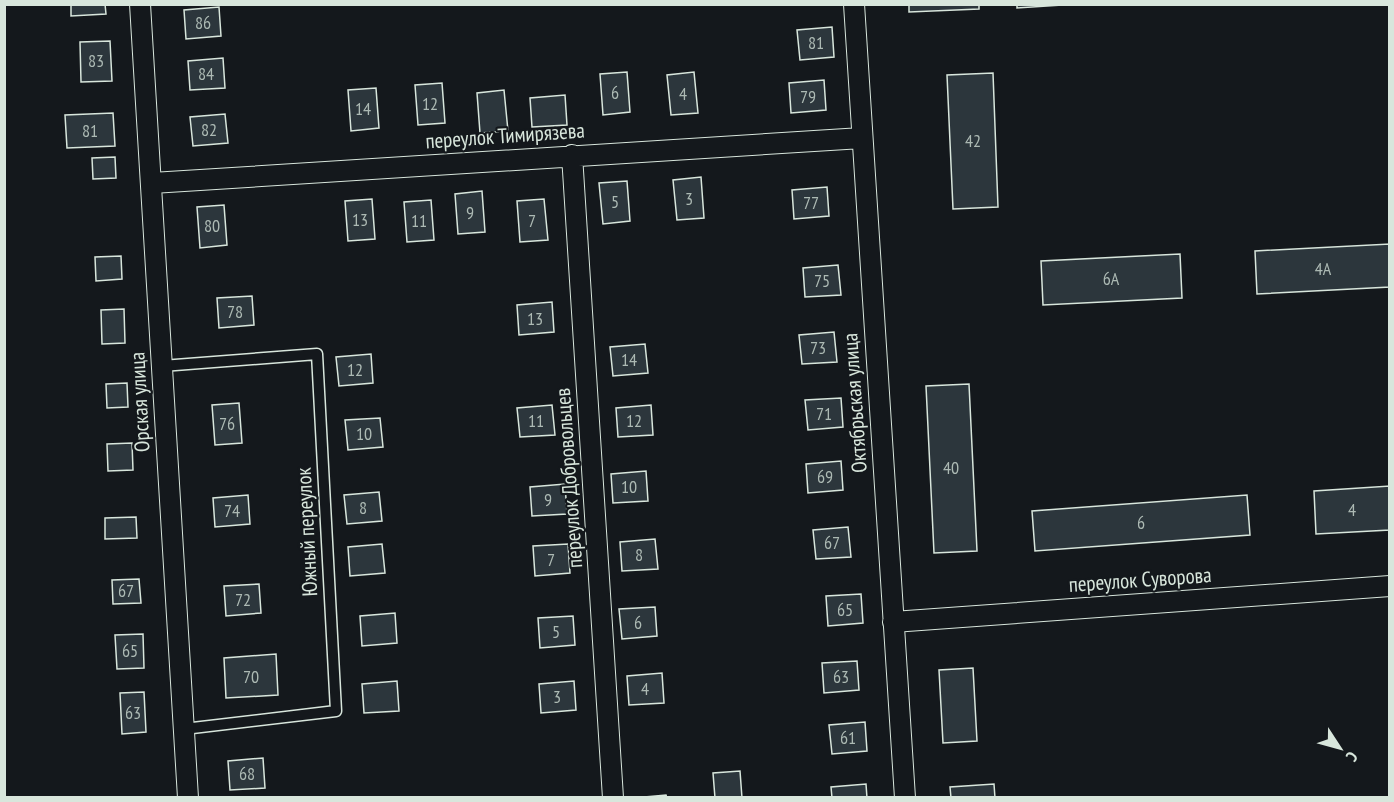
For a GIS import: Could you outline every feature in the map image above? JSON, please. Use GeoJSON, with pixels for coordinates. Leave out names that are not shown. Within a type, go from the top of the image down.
{"type":"FeatureCollection","features":[{"type":"Feature","properties":{"kind":"street","name":"Орская улица"},"geometry":{"type":"LineString","coordinates":[[140,4],[188,798]]}},
{"type":"Feature","properties":{"kind":"street","name":"Октябрьская улица"},"geometry":{"type":"LineString","coordinates":[[854,4],[905,798]]}},
{"type":"Feature","properties":{"kind":"street","name":"переулок Тимирязева"},"geometry":{"type":"LineString","coordinates":[[152,183],[862,138]]}},
{"type":"Feature","properties":{"kind":"street","name":"переулок Добровольцев"},"geometry":{"type":"LineString","coordinates":[[572,155],[613,798]]}},
{"type":"Feature","properties":{"kind":"street","name":"переулок Суворова"},"geometry":{"type":"LineString","coordinates":[[893,622],[1389,586]]}},
{"type":"Feature","properties":{"kind":"lane","name":"Южный переулок"},"geometry":{"type":"LineString","coordinates":[[162,366],[317,354],[336,711],[184,729]]}},
{"type":"Feature","properties":{"kind":"building"},"geometry":{"type":"Polygon","coordinates":[[[71,4],[105,4],[106,14],[71,16],[71,4]]]}},
{"type":"Feature","properties":{"kind":"building"},"geometry":{"type":"Polygon","coordinates":[[[909,4],[979,4],[979,9],[909,12],[909,4]]]}},
{"type":"Feature","properties":{"kind":"building"},"geometry":{"type":"Polygon","coordinates":[[[1017,4],[1078,4],[1017,8],[1017,4]]]}},
{"type":"Feature","properties":{"kind":"building"},"geometry":{"type":"Polygon","coordinates":[[[219,7],[221,36],[186,39],[184,10],[219,7]]]}},
{"type":"Feature","properties":{"kind":"building"},"geometry":{"type":"Polygon","coordinates":[[[832,27],[834,57],[800,60],[797,30],[832,27]]]}},
{"type":"Feature","properties":{"kind":"building"},"geometry":{"type":"Polygon","coordinates":[[[110,41],[112,81],[81,82],[80,42],[110,41]]]}},
{"type":"Feature","properties":{"kind":"building"},"geometry":{"type":"Polygon","coordinates":[[[223,58],[225,88],[190,90],[188,61],[223,58]]]}},
{"type":"Feature","properties":{"kind":"building"},"geometry":{"type":"Polygon","coordinates":[[[627,72],[630,112],[603,115],[600,74],[627,72]]]}},
{"type":"Feature","properties":{"kind":"building"},"geometry":{"type":"Polygon","coordinates":[[[694,72],[698,113],[671,115],[667,75],[694,72]]]}},
{"type":"Feature","properties":{"kind":"building"},"geometry":{"type":"Polygon","coordinates":[[[993,73],[998,207],[953,209],[947,75],[993,73]]]}},
{"type":"Feature","properties":{"kind":"building"},"geometry":{"type":"Polygon","coordinates":[[[824,80],[826,110],[791,113],[789,83],[824,80]]]}},
{"type":"Feature","properties":{"kind":"building"},"geometry":{"type":"Polygon","coordinates":[[[442,83],[445,123],[418,125],[415,85],[442,83]]]}},
{"type":"Feature","properties":{"kind":"building"},"geometry":{"type":"Polygon","coordinates":[[[376,88],[379,128],[351,131],[348,90],[376,88]]]}},
{"type":"Feature","properties":{"kind":"building"},"geometry":{"type":"Polygon","coordinates":[[[504,90],[508,131],[480,133],[477,93],[504,90]]]}},
{"type":"Feature","properties":{"kind":"building"},"geometry":{"type":"Polygon","coordinates":[[[565,95],[567,125],[532,127],[530,98],[565,95]]]}},
{"type":"Feature","properties":{"kind":"building"},"geometry":{"type":"Polygon","coordinates":[[[113,113],[115,146],[67,148],[65,115],[113,113]]]}},
{"type":"Feature","properties":{"kind":"building"},"geometry":{"type":"Polygon","coordinates":[[[225,114],[228,143],[193,146],[190,117],[225,114]]]}},
{"type":"Feature","properties":{"kind":"building"},"geometry":{"type":"Polygon","coordinates":[[[115,157],[116,178],[93,179],[92,158],[115,157]]]}},
{"type":"Feature","properties":{"kind":"building"},"geometry":{"type":"Polygon","coordinates":[[[701,177],[704,218],[677,220],[673,180],[701,177]]]}},
{"type":"Feature","properties":{"kind":"building"},"geometry":{"type":"Polygon","coordinates":[[[627,181],[630,221],[603,224],[599,183],[627,181]]]}},
{"type":"Feature","properties":{"kind":"building"},"geometry":{"type":"Polygon","coordinates":[[[827,187],[829,216],[794,219],[792,190],[827,187]]]}},
{"type":"Feature","properties":{"kind":"building"},"geometry":{"type":"Polygon","coordinates":[[[482,191],[485,232],[458,234],[455,194],[482,191]]]}},
{"type":"Feature","properties":{"kind":"building"},"geometry":{"type":"Polygon","coordinates":[[[372,199],[375,239],[348,241],[345,201],[372,199]]]}},
{"type":"Feature","properties":{"kind":"building"},"geometry":{"type":"Polygon","coordinates":[[[544,199],[548,240],[520,242],[517,201],[544,199]]]}},
{"type":"Feature","properties":{"kind":"building"},"geometry":{"type":"Polygon","coordinates":[[[431,200],[434,240],[407,242],[404,202],[431,200]]]}},
{"type":"Feature","properties":{"kind":"building"},"geometry":{"type":"Polygon","coordinates":[[[224,205],[227,245],[200,248],[197,207],[224,205]]]}},
{"type":"Feature","properties":{"kind":"building"},"geometry":{"type":"Polygon","coordinates":[[[1390,244],[1390,287],[1257,294],[1255,251],[1390,244]]]}},
{"type":"Feature","properties":{"kind":"building"},"geometry":{"type":"Polygon","coordinates":[[[1180,254],[1182,298],[1043,305],[1041,261],[1180,254]]]}},
{"type":"Feature","properties":{"kind":"building"},"geometry":{"type":"Polygon","coordinates":[[[121,256],[122,279],[96,281],[95,257],[121,256]]]}},
{"type":"Feature","properties":{"kind":"building"},"geometry":{"type":"Polygon","coordinates":[[[838,265],[841,295],[805,297],[803,268],[838,265]]]}},
{"type":"Feature","properties":{"kind":"building"},"geometry":{"type":"Polygon","coordinates":[[[252,296],[254,325],[219,328],[217,298],[252,296]]]}},
{"type":"Feature","properties":{"kind":"building"},"geometry":{"type":"Polygon","coordinates":[[[552,302],[554,332],[519,335],[517,305],[552,302]]]}},
{"type":"Feature","properties":{"kind":"building"},"geometry":{"type":"Polygon","coordinates":[[[124,309],[125,343],[102,344],[101,310],[124,309]]]}},
{"type":"Feature","properties":{"kind":"building"},"geometry":{"type":"Polygon","coordinates":[[[834,332],[837,362],[802,364],[799,335],[834,332]]]}},
{"type":"Feature","properties":{"kind":"building"},"geometry":{"type":"Polygon","coordinates":[[[645,344],[648,373],[613,376],[610,347],[645,344]]]}},
{"type":"Feature","properties":{"kind":"building"},"geometry":{"type":"Polygon","coordinates":[[[371,354],[373,383],[339,386],[336,357],[371,354]]]}},
{"type":"Feature","properties":{"kind":"building"},"geometry":{"type":"Polygon","coordinates":[[[127,383],[128,407],[107,408],[106,384],[127,383]]]}},
{"type":"Feature","properties":{"kind":"building"},"geometry":{"type":"Polygon","coordinates":[[[969,384],[977,551],[934,553],[926,386],[969,384]]]}},
{"type":"Feature","properties":{"kind":"building"},"geometry":{"type":"Polygon","coordinates":[[[841,398],[843,427],[808,430],[805,400],[841,398]]]}},
{"type":"Feature","properties":{"kind":"building"},"geometry":{"type":"Polygon","coordinates":[[[239,403],[242,443],[215,445],[212,405],[239,403]]]}},
{"type":"Feature","properties":{"kind":"building"},"geometry":{"type":"Polygon","coordinates":[[[552,405],[555,435],[520,437],[517,408],[552,405]]]}},
{"type":"Feature","properties":{"kind":"building"},"geometry":{"type":"Polygon","coordinates":[[[651,405],[653,435],[618,437],[616,408],[651,405]]]}},
{"type":"Feature","properties":{"kind":"building"},"geometry":{"type":"Polygon","coordinates":[[[380,418],[383,447],[348,450],[345,420],[380,418]]]}},
{"type":"Feature","properties":{"kind":"building"},"geometry":{"type":"Polygon","coordinates":[[[132,443],[133,470],[108,471],[107,444],[132,443]]]}},
{"type":"Feature","properties":{"kind":"building"},"geometry":{"type":"Polygon","coordinates":[[[841,461],[843,490],[808,493],[806,464],[841,461]]]}},
{"type":"Feature","properties":{"kind":"building"},"geometry":{"type":"Polygon","coordinates":[[[646,471],[648,501],[613,503],[611,474],[646,471]]]}},
{"type":"Feature","properties":{"kind":"building"},"geometry":{"type":"Polygon","coordinates":[[[565,484],[567,514],[532,516],[530,487],[565,484]]]}},
{"type":"Feature","properties":{"kind":"building"},"geometry":{"type":"Polygon","coordinates":[[[1390,486],[1390,530],[1316,534],[1314,491],[1390,486]]]}},
{"type":"Feature","properties":{"kind":"building"},"geometry":{"type":"Polygon","coordinates":[[[379,492],[382,521],[347,524],[344,495],[379,492]]]}},
{"type":"Feature","properties":{"kind":"building"},"geometry":{"type":"Polygon","coordinates":[[[248,495],[250,524],[215,527],[213,498],[248,495]]]}},
{"type":"Feature","properties":{"kind":"building"},"geometry":{"type":"Polygon","coordinates":[[[1247,495],[1250,535],[1035,551],[1032,511],[1247,495]]]}},
{"type":"Feature","properties":{"kind":"building"},"geometry":{"type":"Polygon","coordinates":[[[136,517],[137,538],[105,539],[105,518],[136,517]]]}},
{"type":"Feature","properties":{"kind":"building"},"geometry":{"type":"Polygon","coordinates":[[[848,527],[851,557],[816,559],[813,530],[848,527]]]}},
{"type":"Feature","properties":{"kind":"building"},"geometry":{"type":"Polygon","coordinates":[[[655,539],[658,569],[622,571],[620,542],[655,539]]]}},
{"type":"Feature","properties":{"kind":"building"},"geometry":{"type":"Polygon","coordinates":[[[382,544],[385,573],[350,576],[348,547],[382,544]]]}},
{"type":"Feature","properties":{"kind":"building"},"geometry":{"type":"Polygon","coordinates":[[[568,544],[570,573],[535,576],[533,546],[568,544]]]}},
{"type":"Feature","properties":{"kind":"building"},"geometry":{"type":"Polygon","coordinates":[[[139,579],[141,603],[113,604],[112,580],[139,579]]]}},
{"type":"Feature","properties":{"kind":"building"},"geometry":{"type":"Polygon","coordinates":[[[259,584],[261,613],[226,616],[224,586],[259,584]]]}},
{"type":"Feature","properties":{"kind":"building"},"geometry":{"type":"Polygon","coordinates":[[[861,594],[863,623],[828,626],[826,596],[861,594]]]}},
{"type":"Feature","properties":{"kind":"building"},"geometry":{"type":"Polygon","coordinates":[[[655,607],[657,636],[622,639],[619,609],[655,607]]]}},
{"type":"Feature","properties":{"kind":"building"},"geometry":{"type":"Polygon","coordinates":[[[395,613],[397,643],[362,646],[360,616],[395,613]]]}},
{"type":"Feature","properties":{"kind":"building"},"geometry":{"type":"Polygon","coordinates":[[[573,616],[575,645],[540,648],[538,618],[573,616]]]}},
{"type":"Feature","properties":{"kind":"building"},"geometry":{"type":"Polygon","coordinates":[[[143,634],[144,668],[117,669],[115,635],[143,634]]]}},
{"type":"Feature","properties":{"kind":"building"},"geometry":{"type":"Polygon","coordinates":[[[276,654],[278,695],[226,698],[224,658],[276,654]]]}},
{"type":"Feature","properties":{"kind":"building"},"geometry":{"type":"Polygon","coordinates":[[[857,661],[859,690],[824,693],[822,663],[857,661]]]}},
{"type":"Feature","properties":{"kind":"building"},"geometry":{"type":"Polygon","coordinates":[[[973,668],[977,741],[943,743],[939,670],[973,668]]]}},
{"type":"Feature","properties":{"kind":"building"},"geometry":{"type":"Polygon","coordinates":[[[662,673],[664,703],[629,705],[627,676],[662,673]]]}},
{"type":"Feature","properties":{"kind":"building"},"geometry":{"type":"Polygon","coordinates":[[[397,681],[399,711],[364,713],[362,684],[397,681]]]}},
{"type":"Feature","properties":{"kind":"building"},"geometry":{"type":"Polygon","coordinates":[[[574,681],[576,710],[541,713],[539,684],[574,681]]]}},
{"type":"Feature","properties":{"kind":"building"},"geometry":{"type":"Polygon","coordinates":[[[144,692],[146,732],[122,734],[120,693],[144,692]]]}},
{"type":"Feature","properties":{"kind":"building"},"geometry":{"type":"Polygon","coordinates":[[[865,722],[867,751],[832,754],[829,725],[865,722]]]}},
{"type":"Feature","properties":{"kind":"building"},"geometry":{"type":"Polygon","coordinates":[[[263,758],[265,788],[230,790],[228,761],[263,758]]]}},
{"type":"Feature","properties":{"kind":"building"},"geometry":{"type":"Polygon","coordinates":[[[740,771],[742,798],[715,798],[713,773],[740,771]]]}},
{"type":"Feature","properties":{"kind":"building"},"geometry":{"type":"Polygon","coordinates":[[[866,784],[867,798],[832,798],[831,787],[866,784]]]}},
{"type":"Feature","properties":{"kind":"building"},"geometry":{"type":"Polygon","coordinates":[[[994,784],[995,798],[951,798],[950,787],[994,784]]]}},
{"type":"Feature","properties":{"kind":"building"},"geometry":{"type":"Polygon","coordinates":[[[666,795],[667,798],[633,798],[666,795]]]}}]}
